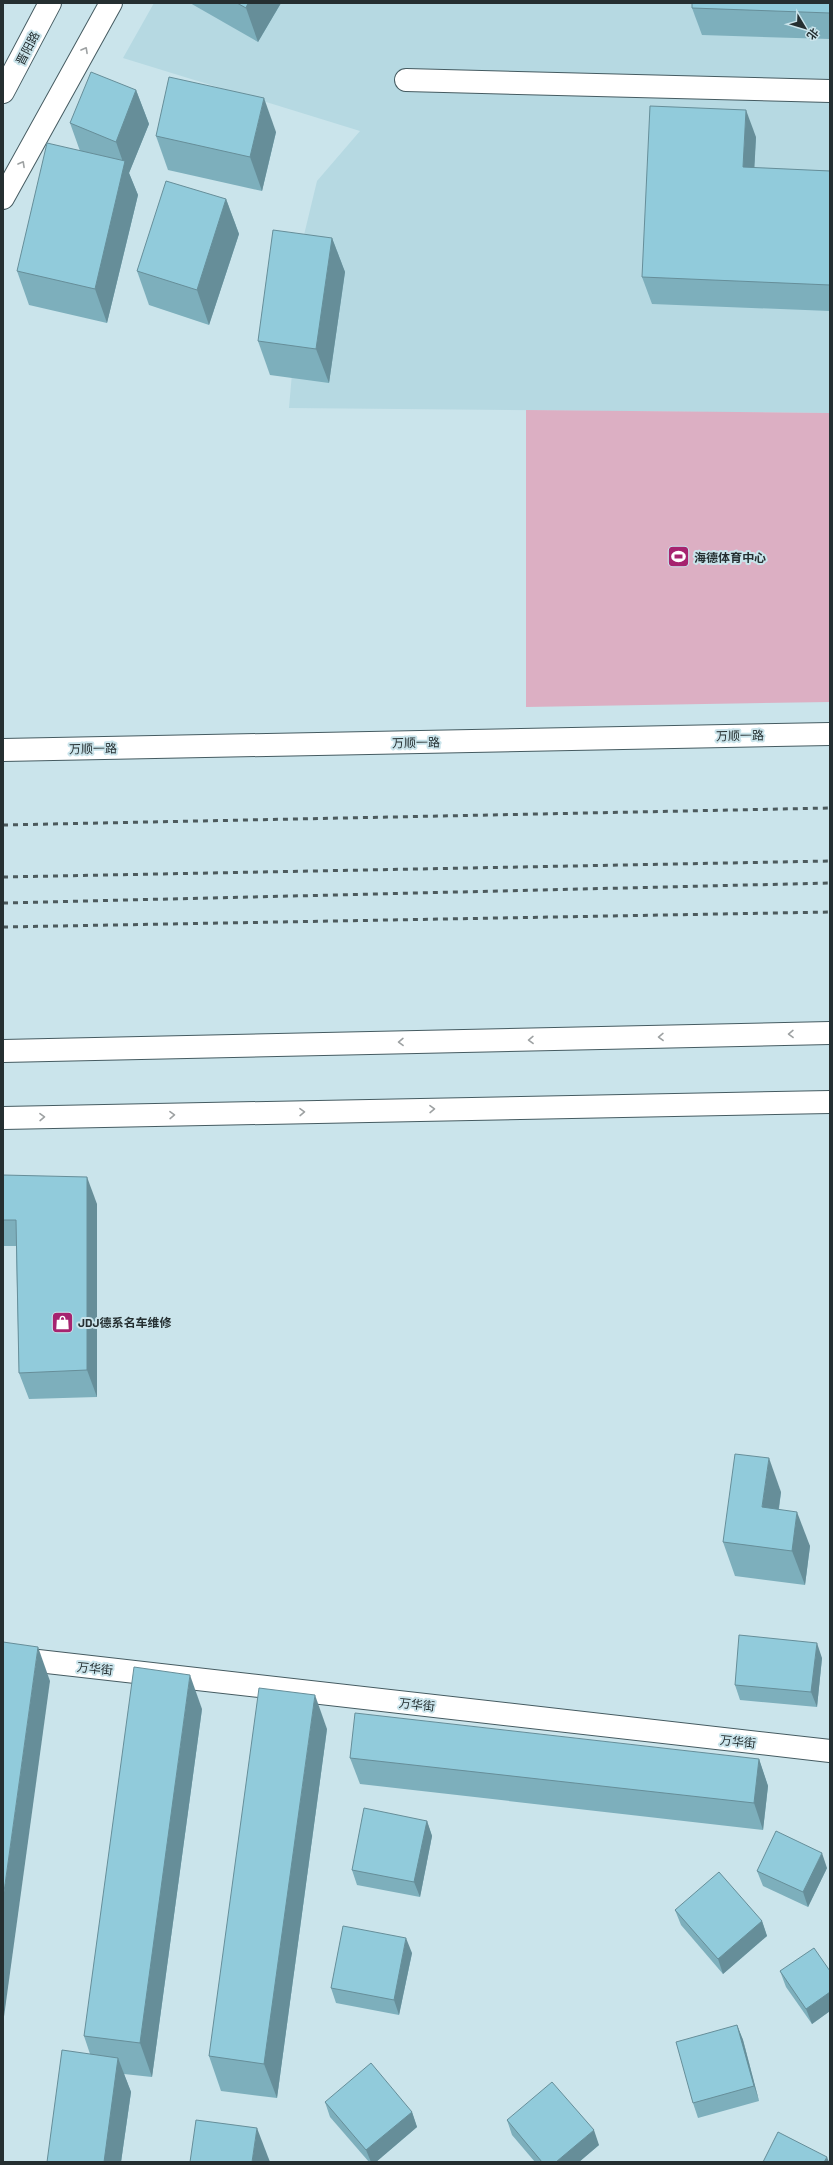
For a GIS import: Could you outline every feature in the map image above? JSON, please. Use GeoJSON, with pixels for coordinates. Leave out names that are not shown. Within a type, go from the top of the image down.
{"type":"FeatureCollection","features":[{"type":"Feature","properties":{"kind":"main road","name":"晋阳路"},"geometry":{"type":"LineString","coordinates":[[3,92],[16,70],[50,3]]}},
{"type":"Feature","properties":{"kind":"main road"},"geometry":{"type":"LineString","coordinates":[[16,70],[60,3]]}},
{"type":"Feature","properties":{"kind":"main road"},"geometry":{"type":"LineString","coordinates":[[3,198],[111,3]]}},
{"type":"Feature","properties":{"kind":"main road"},"geometry":{"type":"LineString","coordinates":[[406,80],[830,91]]}},
{"type":"Feature","properties":{"kind":"main road","name":"万顺一路"},"geometry":{"type":"LineString","coordinates":[[3,750],[830,734]]}},
{"type":"Feature","properties":{"kind":"main road"},"geometry":{"type":"LineString","coordinates":[[3,1051],[830,1033]]}},
{"type":"Feature","properties":{"kind":"main road"},"geometry":{"type":"LineString","coordinates":[[3,1118],[830,1102]]}},
{"type":"Feature","properties":{"kind":"main road","name":"万华街"},"geometry":{"type":"LineString","coordinates":[[3,1658],[830,1751]]}},
{"type":"Feature","properties":{"kind":"shaded area"},"geometry":{"type":"Polygon","coordinates":[[[154,3],[830,3],[830,413],[289,408],[304,235],[317,181],[360,131],[123,58],[154,3]]]}},
{"type":"Feature","properties":{"kind":"shaded area","name":"海德体育中心"},"geometry":{"type":"Polygon","coordinates":[[[526,410],[830,413],[830,702],[526,707],[526,410]]]}},
{"type":"Feature","properties":{"kind":"building"},"geometry":{"type":"Polygon","coordinates":[[[237,3],[248,3],[246,8],[237,3]]]}},
{"type":"Feature","properties":{"kind":"building"},"geometry":{"type":"Polygon","coordinates":[[[692,3],[830,3],[830,13],[692,8],[692,3]]]}},
{"type":"Feature","properties":{"kind":"building"},"geometry":{"type":"Polygon","coordinates":[[[91,72],[136,90],[116,142],[70,123],[91,72]]]}},
{"type":"Feature","properties":{"kind":"building"},"geometry":{"type":"Polygon","coordinates":[[[169,77],[264,98],[250,157],[156,136],[169,77]]]}},
{"type":"Feature","properties":{"kind":"building"},"geometry":{"type":"Polygon","coordinates":[[[650,106],[746,110],[743,167],[830,171],[830,285],[642,277],[650,106]]]}},
{"type":"Feature","properties":{"kind":"building"},"geometry":{"type":"Polygon","coordinates":[[[47,143],[125,161],[95,289],[17,271],[47,143]]]}},
{"type":"Feature","properties":{"kind":"building"},"geometry":{"type":"Polygon","coordinates":[[[166,181],[226,199],[197,290],[137,271],[166,181]]]}},
{"type":"Feature","properties":{"kind":"building"},"geometry":{"type":"Polygon","coordinates":[[[273,230],[332,238],[316,349],[258,341],[273,230]]]}},
{"type":"Feature","properties":{"kind":"building","name":"JDJ德系名车维修"},"geometry":{"type":"Polygon","coordinates":[[[3,1175],[87,1177],[87,1370],[19,1373],[16,1220],[3,1220],[3,1175]]]}},
{"type":"Feature","properties":{"kind":"building"},"geometry":{"type":"Polygon","coordinates":[[[735,1454],[769,1458],[762,1507],[797,1512],[792,1551],[723,1542],[735,1454]]]}},
{"type":"Feature","properties":{"kind":"building"},"geometry":{"type":"Polygon","coordinates":[[[739,1635],[817,1643],[811,1692],[735,1685],[739,1635]]]}},
{"type":"Feature","properties":{"kind":"building"},"geometry":{"type":"Polygon","coordinates":[[[3,1642],[38,1647],[3,1899],[3,1642]]]}},
{"type":"Feature","properties":{"kind":"building"},"geometry":{"type":"Polygon","coordinates":[[[134,1667],[190,1675],[140,2043],[84,2036],[134,1667]]]}},
{"type":"Feature","properties":{"kind":"building"},"geometry":{"type":"Polygon","coordinates":[[[259,1688],[315,1695],[264,2064],[209,2056],[259,1688]]]}},
{"type":"Feature","properties":{"kind":"building"},"geometry":{"type":"Polygon","coordinates":[[[355,1713],[759,1759],[754,1803],[350,1758],[355,1713]]]}},
{"type":"Feature","properties":{"kind":"building"},"geometry":{"type":"Polygon","coordinates":[[[364,1808],[427,1821],[414,1882],[352,1870],[364,1808]]]}},
{"type":"Feature","properties":{"kind":"building"},"geometry":{"type":"Polygon","coordinates":[[[776,1831],[822,1853],[803,1892],[757,1871],[776,1831]]]}},
{"type":"Feature","properties":{"kind":"building"},"geometry":{"type":"Polygon","coordinates":[[[719,1872],[762,1921],[718,1959],[675,1910],[719,1872]]]}},
{"type":"Feature","properties":{"kind":"building"},"geometry":{"type":"Polygon","coordinates":[[[343,1926],[406,1938],[394,2000],[331,1988],[343,1926]]]}},
{"type":"Feature","properties":{"kind":"building"},"geometry":{"type":"Polygon","coordinates":[[[814,1948],[830,1971],[830,1992],[806,2009],[780,1971],[814,1948]]]}},
{"type":"Feature","properties":{"kind":"building"},"geometry":{"type":"Polygon","coordinates":[[[737,2025],[754,2086],[693,2103],[676,2042],[737,2025]]]}},
{"type":"Feature","properties":{"kind":"building"},"geometry":{"type":"Polygon","coordinates":[[[62,2050],[118,2058],[104,2162],[47,2162],[62,2050]]]}},
{"type":"Feature","properties":{"kind":"building"},"geometry":{"type":"Polygon","coordinates":[[[371,2063],[412,2112],[366,2150],[325,2102],[371,2063]]]}},
{"type":"Feature","properties":{"kind":"building"},"geometry":{"type":"Polygon","coordinates":[[[552,2082],[594,2130],[556,2162],[542,2162],[507,2120],[552,2082]]]}},
{"type":"Feature","properties":{"kind":"building"},"geometry":{"type":"Polygon","coordinates":[[[196,2120],[257,2128],[252,2162],[190,2162],[196,2120]]]}},
{"type":"Feature","properties":{"kind":"building"},"geometry":{"type":"Polygon","coordinates":[[[778,2132],[827,2157],[824,2162],[763,2162],[778,2132]]]}},
{"type":"Feature","properties":{"kind":"railway"},"geometry":{"type":"LineString","coordinates":[[3,825],[830,808]]}},
{"type":"Feature","properties":{"kind":"railway"},"geometry":{"type":"LineString","coordinates":[[3,877],[830,861]]}},
{"type":"Feature","properties":{"kind":"railway"},"geometry":{"type":"LineString","coordinates":[[3,903],[830,883]]}},
{"type":"Feature","properties":{"kind":"railway"},"geometry":{"type":"LineString","coordinates":[[3,927],[830,912]]}},
{"type":"Feature","properties":{"kind":"place","name":"海德体育中心"},"geometry":{"type":"Point","coordinates":[678,557]}},
{"type":"Feature","properties":{"kind":"place","name":"JDJ德系名车维修"},"geometry":{"type":"Point","coordinates":[62,1322]}}]}
